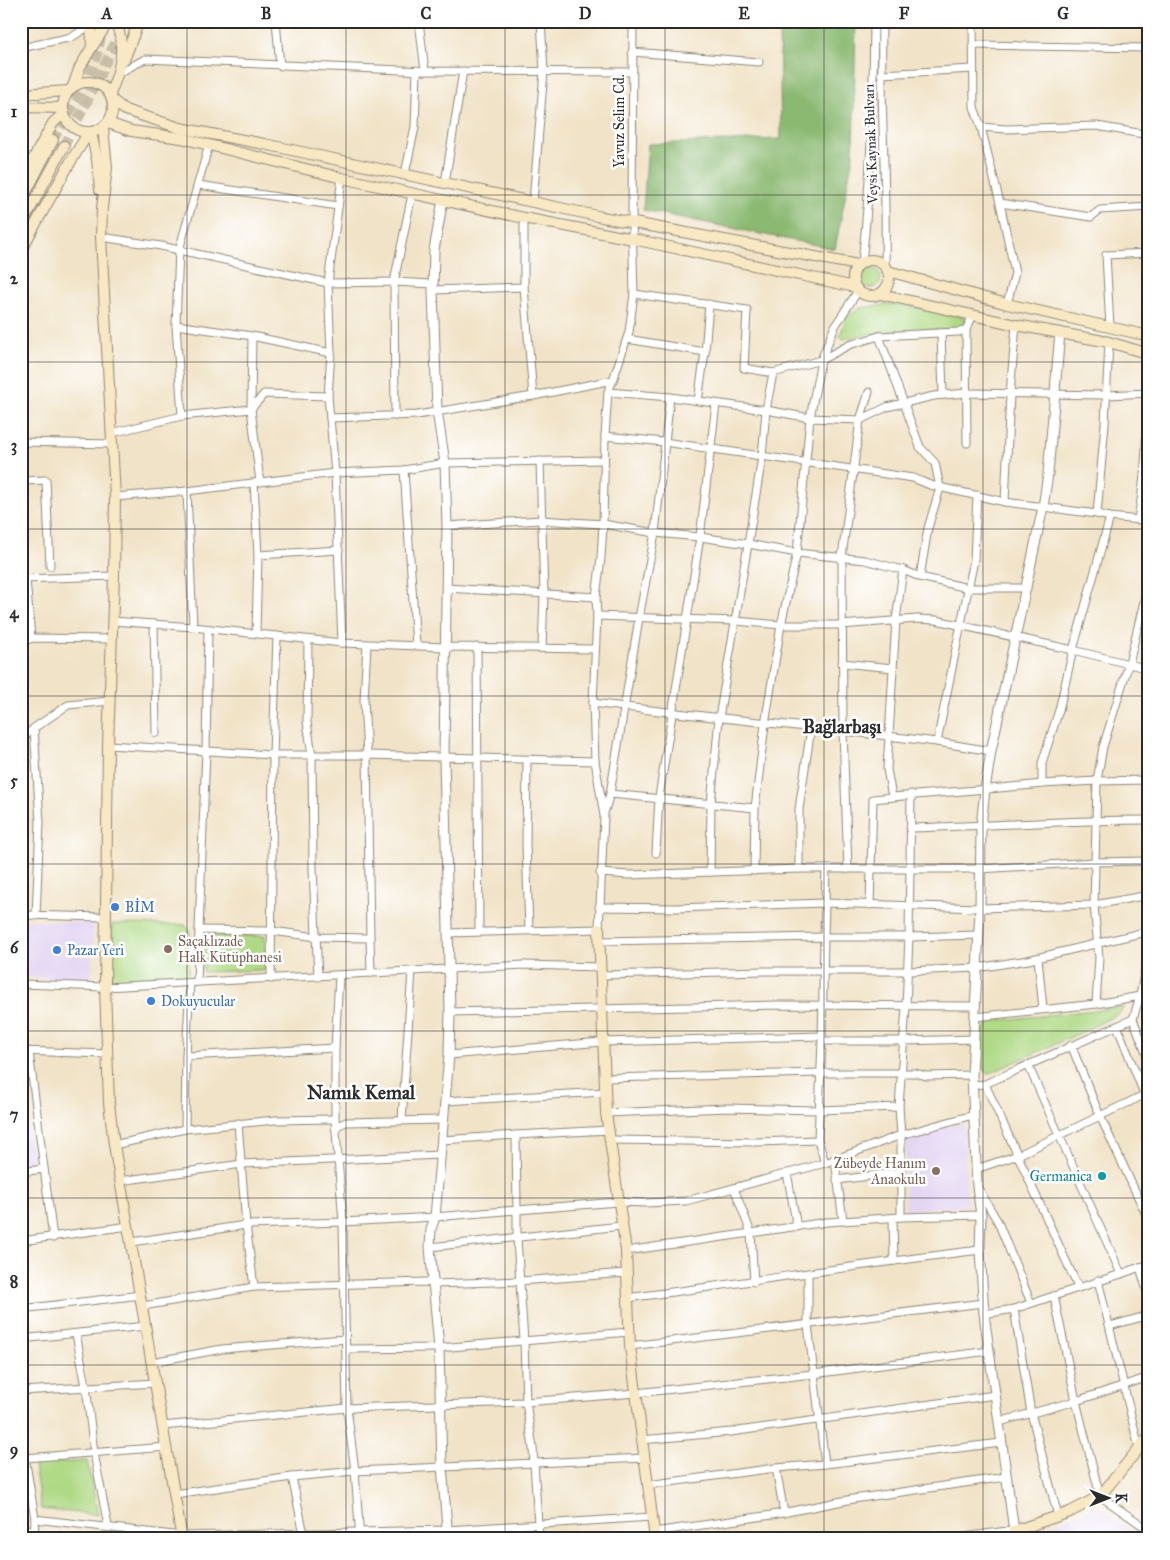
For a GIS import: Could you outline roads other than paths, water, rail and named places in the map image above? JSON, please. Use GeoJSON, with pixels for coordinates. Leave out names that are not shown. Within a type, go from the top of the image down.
{"type":"FeatureCollection","features":[{"type":"Feature","properties":{"kind":"main road"},"geometry":{"type":"LineString","coordinates":[[90,132],[75,129],[69,124],[63,110],[64,97],[70,89],[80,67],[109,21]]}},
{"type":"Feature","properties":{"kind":"main road"},"geometry":{"type":"LineString","coordinates":[[115,21],[122,38],[119,73]]}},
{"type":"Feature","properties":{"kind":"main road"},"geometry":{"type":"LineString","coordinates":[[21,250],[90,132],[105,125],[113,112],[111,97],[140,22]]}},
{"type":"Feature","properties":{"kind":"main road"},"geometry":{"type":"LineString","coordinates":[[91,23],[92,47]]}},
{"type":"Feature","properties":{"kind":"main road"},"geometry":{"type":"LineString","coordinates":[[21,94],[70,89],[86,81],[93,82],[100,84],[125,110],[180,128],[264,144],[602,217],[860,263],[874,260],[886,269],[1007,304],[1149,336]]}},
{"type":"Feature","properties":{"kind":"main road"},"geometry":{"type":"LineString","coordinates":[[21,108],[63,110]]}},
{"type":"Feature","properties":{"kind":"main road"},"geometry":{"type":"LineString","coordinates":[[21,181],[53,123],[63,110]]}},
{"type":"Feature","properties":{"kind":"main road"},"geometry":{"type":"LineString","coordinates":[[105,125],[131,131],[181,138],[412,194],[633,239],[856,289],[868,297],[880,294],[1016,325],[1109,342],[1148,353]]}},
{"type":"Feature","properties":{"kind":"main road"},"geometry":{"type":"LineString","coordinates":[[105,125],[107,168],[102,208],[101,237],[115,497],[108,745],[106,1054],[114,1145],[182,1537]]}},
{"type":"Feature","properties":{"kind":"main road"},"geometry":{"type":"LineString","coordinates":[[90,132],[97,160],[102,208]]}},
{"type":"Feature","properties":{"kind":"main road"},"geometry":{"type":"LineString","coordinates":[[21,202],[53,140]]}},
{"type":"Feature","properties":{"kind":"main road"},"geometry":{"type":"LineString","coordinates":[[21,226],[64,146]]}},
{"type":"Feature","properties":{"kind":"main road"},"geometry":{"type":"LineString","coordinates":[[856,289],[852,275],[860,263]]}},
{"type":"Feature","properties":{"kind":"main road"},"geometry":{"type":"LineString","coordinates":[[880,294],[888,284],[886,269]]}},
{"type":"Feature","properties":{"kind":"main road"},"geometry":{"type":"LineString","coordinates":[[599,929],[606,1113],[626,1251],[630,1346],[655,1536]]}},
{"type":"Feature","properties":{"kind":"main road"},"geometry":{"type":"LineString","coordinates":[[1013,1535],[1070,1512],[1100,1496],[1149,1436]]}},
{"type":"Feature","properties":{"kind":"street"},"geometry":{"type":"LineString","coordinates":[[276,21],[280,66]]}},
{"type":"Feature","properties":{"kind":"street"},"geometry":{"type":"LineString","coordinates":[[418,21],[425,70]]}},
{"type":"Feature","properties":{"kind":"street"},"geometry":{"type":"LineString","coordinates":[[533,202],[544,71],[541,21]]}},
{"type":"Feature","properties":{"kind":"street","name":"Yavuz Selim Cd."},"geometry":{"type":"LineString","coordinates":[[604,816],[595,761],[594,649],[596,597],[603,524],[608,392],[627,339],[634,294],[632,21]]}},
{"type":"Feature","properties":{"kind":"street","name":"Veysi Kaynak Bulvarı"},"geometry":{"type":"LineString","coordinates":[[860,263],[867,200],[874,75],[874,21]]}},
{"type":"Feature","properties":{"kind":"street","name":"Veysi Kaynak Bulvarı"},"geometry":{"type":"LineString","coordinates":[[882,21],[881,74],[886,269]]}},
{"type":"Feature","properties":{"kind":"street"},"geometry":{"type":"LineString","coordinates":[[973,21],[974,107],[981,127],[1000,204],[1015,274],[1007,304]]}},
{"type":"Feature","properties":{"kind":"street"},"geometry":{"type":"LineString","coordinates":[[21,48],[72,37],[91,23]]}},
{"type":"Feature","properties":{"kind":"street"},"geometry":{"type":"LineString","coordinates":[[973,45],[1149,48]]}},
{"type":"Feature","properties":{"kind":"street"},"geometry":{"type":"LineString","coordinates":[[632,52],[759,62]]}},
{"type":"Feature","properties":{"kind":"street"},"geometry":{"type":"LineString","coordinates":[[119,73],[145,59],[280,66],[417,70],[632,72]]}},
{"type":"Feature","properties":{"kind":"street"},"geometry":{"type":"LineString","coordinates":[[881,74],[974,69]]}},
{"type":"Feature","properties":{"kind":"street"},"geometry":{"type":"LineString","coordinates":[[405,174],[415,127],[417,70]]}},
{"type":"Feature","properties":{"kind":"street"},"geometry":{"type":"LineString","coordinates":[[445,183],[463,71]]}},
{"type":"Feature","properties":{"kind":"street"},"geometry":{"type":"LineString","coordinates":[[981,127],[1006,129],[1097,126],[1149,134]]}},
{"type":"Feature","properties":{"kind":"street"},"geometry":{"type":"LineString","coordinates":[[182,416],[176,325],[179,250],[208,145]]}},
{"type":"Feature","properties":{"kind":"street"},"geometry":{"type":"LineString","coordinates":[[342,178],[328,283],[330,353],[328,396],[335,474],[342,643]]}},
{"type":"Feature","properties":{"kind":"street"},"geometry":{"type":"LineString","coordinates":[[198,185],[338,206]]}},
{"type":"Feature","properties":{"kind":"street"},"geometry":{"type":"LineString","coordinates":[[395,416],[394,282],[412,194]]}},
{"type":"Feature","properties":{"kind":"street"},"geometry":{"type":"LineString","coordinates":[[443,200],[434,250],[433,287],[437,411],[445,463],[447,526],[444,758],[450,1012],[449,1055],[442,1140],[435,1217],[431,1229],[430,1247],[439,1348],[442,1466],[447,1534]]}},
{"type":"Feature","properties":{"kind":"street"},"geometry":{"type":"LineString","coordinates":[[1000,204],[1091,216],[1100,210],[1149,208]]}},
{"type":"Feature","properties":{"kind":"street"},"geometry":{"type":"LineString","coordinates":[[524,218],[524,288],[533,396]]}},
{"type":"Feature","properties":{"kind":"street"},"geometry":{"type":"LineString","coordinates":[[101,237],[179,250],[328,283],[394,282],[433,287],[524,288]]}},
{"type":"Feature","properties":{"kind":"street"},"geometry":{"type":"LineString","coordinates":[[1110,327],[1106,255],[1149,253]]}},
{"type":"Feature","properties":{"kind":"street"},"geometry":{"type":"LineString","coordinates":[[754,871],[755,808],[765,724],[780,625],[797,553],[810,418],[821,360],[836,326],[856,289]]}},
{"type":"Feature","properties":{"kind":"street"},"geometry":{"type":"LineString","coordinates":[[634,294],[746,310],[744,368],[773,373],[821,360],[850,345],[879,336],[960,332],[966,330]]}},
{"type":"Feature","properties":{"kind":"street"},"geometry":{"type":"LineString","coordinates":[[698,401],[710,304]]}},
{"type":"Feature","properties":{"kind":"street"},"geometry":{"type":"LineString","coordinates":[[967,443],[966,330],[973,315]]}},
{"type":"Feature","properties":{"kind":"street"},"geometry":{"type":"LineString","coordinates":[[176,325],[252,336],[330,353]]}},
{"type":"Feature","properties":{"kind":"street"},"geometry":{"type":"LineString","coordinates":[[1005,502],[1010,394],[1016,325]]}},
{"type":"Feature","properties":{"kind":"street"},"geometry":{"type":"LineString","coordinates":[[958,1539],[1013,1535],[984,1314],[980,1250],[981,1215],[977,1186],[973,1115],[972,1075],[978,968],[981,826],[991,751],[1043,507],[1056,395],[1060,332]]}},
{"type":"Feature","properties":{"kind":"street"},"geometry":{"type":"LineString","coordinates":[[941,333],[943,395]]}},
{"type":"Feature","properties":{"kind":"street"},"geometry":{"type":"LineString","coordinates":[[252,336],[251,409],[257,482],[258,555],[256,634]]}},
{"type":"Feature","properties":{"kind":"street"},"geometry":{"type":"LineString","coordinates":[[879,336],[920,447],[935,463],[940,488],[928,528],[920,577]]}},
{"type":"Feature","properties":{"kind":"street"},"geometry":{"type":"LineString","coordinates":[[627,339],[705,352]]}},
{"type":"Feature","properties":{"kind":"street"},"geometry":{"type":"LineString","coordinates":[[1097,514],[1107,395],[1109,342]]}},
{"type":"Feature","properties":{"kind":"street"},"geometry":{"type":"LineString","coordinates":[[1138,519],[1148,454],[1148,353]]}},
{"type":"Feature","properties":{"kind":"street"},"geometry":{"type":"LineString","coordinates":[[710,872],[711,804],[719,718],[762,457],[766,410],[773,373]]}},
{"type":"Feature","properties":{"kind":"street"},"geometry":{"type":"LineString","coordinates":[[330,418],[417,415],[533,396],[613,380]]}},
{"type":"Feature","properties":{"kind":"street"},"geometry":{"type":"LineString","coordinates":[[608,392],[670,397],[810,418],[860,420],[886,407],[943,395],[966,393],[1107,395],[1148,393]]}},
{"type":"Feature","properties":{"kind":"street"},"geometry":{"type":"LineString","coordinates":[[848,869],[843,731],[842,557],[860,420],[869,392]]}},
{"type":"Feature","properties":{"kind":"street"},"geometry":{"type":"LineString","coordinates":[[112,433],[182,416],[251,409],[264,394],[328,396]]}},
{"type":"Feature","properties":{"kind":"street"},"geometry":{"type":"LineString","coordinates":[[447,933],[599,929],[604,816],[610,794],[638,618],[655,533],[670,397]]}},
{"type":"Feature","properties":{"kind":"street"},"geometry":{"type":"LineString","coordinates":[[656,852],[659,797],[700,537],[716,404]]}},
{"type":"Feature","properties":{"kind":"street"},"geometry":{"type":"LineString","coordinates":[[605,436],[664,442],[913,478],[940,488],[1005,502],[1149,521]]}},
{"type":"Feature","properties":{"kind":"street"},"geometry":{"type":"LineString","coordinates":[[21,442],[112,444]]}},
{"type":"Feature","properties":{"kind":"street"},"geometry":{"type":"LineString","coordinates":[[115,497],[187,492],[335,474],[404,470],[445,463],[604,460]]}},
{"type":"Feature","properties":{"kind":"street"},"geometry":{"type":"LineString","coordinates":[[540,461],[544,594],[542,648]]}},
{"type":"Feature","properties":{"kind":"street"},"geometry":{"type":"LineString","coordinates":[[404,470],[416,646]]}},
{"type":"Feature","properties":{"kind":"street"},"geometry":{"type":"LineString","coordinates":[[21,481],[46,480],[50,566]]}},
{"type":"Feature","properties":{"kind":"street"},"geometry":{"type":"LineString","coordinates":[[187,492],[193,627]]}},
{"type":"Feature","properties":{"kind":"street"},"geometry":{"type":"LineString","coordinates":[[936,742],[974,560],[977,495]]}},
{"type":"Feature","properties":{"kind":"street"},"geometry":{"type":"LineString","coordinates":[[1042,784],[1042,763],[1059,710],[1073,650],[1110,517]]}},
{"type":"Feature","properties":{"kind":"street"},"geometry":{"type":"LineString","coordinates":[[447,526],[541,520],[603,524],[655,533],[748,544],[797,553],[865,560],[903,570],[920,577],[968,588],[1027,588]]}},
{"type":"Feature","properties":{"kind":"street"},"geometry":{"type":"LineString","coordinates":[[258,555],[339,550]]}},
{"type":"Feature","properties":{"kind":"street"},"geometry":{"type":"LineString","coordinates":[[892,797],[887,769],[888,736],[896,620],[903,570]]}},
{"type":"Feature","properties":{"kind":"street"},"geometry":{"type":"LineString","coordinates":[[31,638],[24,579],[114,576]]}},
{"type":"Feature","properties":{"kind":"street"},"geometry":{"type":"LineString","coordinates":[[1096,1004],[1099,943],[1094,905],[1097,781],[1103,747],[1129,663],[1149,581]]}},
{"type":"Feature","properties":{"kind":"street"},"geometry":{"type":"LineString","coordinates":[[446,588],[596,597]]}},
{"type":"Feature","properties":{"kind":"street"},"geometry":{"type":"LineString","coordinates":[[596,616],[735,621],[780,625],[841,625],[896,620],[936,620],[1149,669]]}},
{"type":"Feature","properties":{"kind":"street"},"geometry":{"type":"LineString","coordinates":[[113,621],[193,627],[342,643],[594,649]]}},
{"type":"Feature","properties":{"kind":"street"},"geometry":{"type":"LineString","coordinates":[[154,624],[156,733]]}},
{"type":"Feature","properties":{"kind":"street"},"geometry":{"type":"LineString","coordinates":[[185,1129],[186,1056],[199,930],[206,751],[208,629]]}},
{"type":"Feature","properties":{"kind":"street"},"geometry":{"type":"LineString","coordinates":[[271,979],[277,636]]}},
{"type":"Feature","properties":{"kind":"street"},"geometry":{"type":"LineString","coordinates":[[21,644],[31,638],[112,639]]}},
{"type":"Feature","properties":{"kind":"street"},"geometry":{"type":"LineString","coordinates":[[308,640],[307,722],[312,754],[313,869],[318,977]]}},
{"type":"Feature","properties":{"kind":"street"},"geometry":{"type":"LineString","coordinates":[[368,644],[364,700],[367,719],[368,754],[371,973]]}},
{"type":"Feature","properties":{"kind":"street"},"geometry":{"type":"LineString","coordinates":[[478,647],[479,931]]}},
{"type":"Feature","properties":{"kind":"street"},"geometry":{"type":"LineString","coordinates":[[842,663],[893,668]]}},
{"type":"Feature","properties":{"kind":"street"},"geometry":{"type":"LineString","coordinates":[[21,740],[34,728],[68,705],[110,701]]}},
{"type":"Feature","properties":{"kind":"street"},"geometry":{"type":"LineString","coordinates":[[593,702],[765,724],[888,736],[991,751]]}},
{"type":"Feature","properties":{"kind":"street"},"geometry":{"type":"LineString","coordinates":[[34,728],[40,822],[36,916]]}},
{"type":"Feature","properties":{"kind":"street"},"geometry":{"type":"LineString","coordinates":[[799,869],[799,809],[811,728]]}},
{"type":"Feature","properties":{"kind":"street"},"geometry":{"type":"LineString","coordinates":[[108,745],[274,754],[368,754],[444,758],[595,761]]}},
{"type":"Feature","properties":{"kind":"street"},"geometry":{"type":"LineString","coordinates":[[527,760],[526,844],[529,930]]}},
{"type":"Feature","properties":{"kind":"street"},"geometry":{"type":"LineString","coordinates":[[870,905],[873,799],[911,794],[985,790],[1042,784],[1149,780]]}},
{"type":"Feature","properties":{"kind":"street"},"geometry":{"type":"LineString","coordinates":[[610,794],[659,797],[755,808]]}},
{"type":"Feature","properties":{"kind":"street"},"geometry":{"type":"LineString","coordinates":[[901,1217],[902,1172],[899,1107],[908,971],[911,794]]}},
{"type":"Feature","properties":{"kind":"street"},"geometry":{"type":"LineString","coordinates":[[910,828],[1097,820],[1149,820]]}},
{"type":"Feature","properties":{"kind":"street"},"geometry":{"type":"LineString","coordinates":[[600,873],[629,874],[799,869],[980,869],[1149,860]]}},
{"type":"Feature","properties":{"kind":"street"},"geometry":{"type":"LineString","coordinates":[[825,1163],[818,1140],[826,869]]}},
{"type":"Feature","properties":{"kind":"street"},"geometry":{"type":"LineString","coordinates":[[599,907],[676,908],[825,903],[980,908],[1094,905],[1149,895]]}},
{"type":"Feature","properties":{"kind":"street"},"geometry":{"type":"LineString","coordinates":[[21,915],[106,918]]}},
{"type":"Feature","properties":{"kind":"street"},"geometry":{"type":"LineString","coordinates":[[199,930],[272,931],[316,936],[370,938]]}},
{"type":"Feature","properties":{"kind":"street"},"geometry":{"type":"LineString","coordinates":[[21,984],[105,988],[524,965],[600,971],[908,971],[978,968],[1038,958],[1149,931]]}},
{"type":"Feature","properties":{"kind":"street"},"geometry":{"type":"LineString","coordinates":[[599,941],[979,935]]}},
{"type":"Feature","properties":{"kind":"street"},"geometry":{"type":"LineString","coordinates":[[1149,947],[1143,991],[1133,1019],[1149,1060]]}},
{"type":"Feature","properties":{"kind":"street"},"geometry":{"type":"LineString","coordinates":[[1038,958],[1043,1009]]}},
{"type":"Feature","properties":{"kind":"street"},"geometry":{"type":"LineString","coordinates":[[402,1120],[412,971]]}},
{"type":"Feature","properties":{"kind":"street"},"geometry":{"type":"LineString","coordinates":[[339,976],[335,1048],[335,1123],[343,1222],[347,1408],[355,1471],[360,1539]]}},
{"type":"Feature","properties":{"kind":"street"},"geometry":{"type":"LineString","coordinates":[[975,1017],[1096,1004],[1143,991]]}},
{"type":"Feature","properties":{"kind":"street"},"geometry":{"type":"LineString","coordinates":[[450,1012],[822,1005],[976,1006]]}},
{"type":"Feature","properties":{"kind":"street"},"geometry":{"type":"LineString","coordinates":[[972,1085],[985,1084],[1133,1019]]}},
{"type":"Feature","properties":{"kind":"street"},"geometry":{"type":"LineString","coordinates":[[1117,1026],[1149,1106]]}},
{"type":"Feature","properties":{"kind":"street"},"geometry":{"type":"LineString","coordinates":[[449,1055],[602,1042],[822,1039],[904,1041],[974,1038]]}},
{"type":"Feature","properties":{"kind":"street"},"geometry":{"type":"LineString","coordinates":[[1071,1045],[1100,1116],[1149,1224]]}},
{"type":"Feature","properties":{"kind":"street"},"geometry":{"type":"LineString","coordinates":[[186,1056],[335,1048]]}},
{"type":"Feature","properties":{"kind":"street"},"geometry":{"type":"LineString","coordinates":[[53,1238],[25,1052],[106,1054]]}},
{"type":"Feature","properties":{"kind":"street"},"geometry":{"type":"LineString","coordinates":[[1028,1065],[1120,1274]]}},
{"type":"Feature","properties":{"kind":"street"},"geometry":{"type":"LineString","coordinates":[[604,1078],[821,1073],[916,1073],[926,1076],[972,1075]]}},
{"type":"Feature","properties":{"kind":"street"},"geometry":{"type":"LineString","coordinates":[[985,1084],[1078,1287]]}},
{"type":"Feature","properties":{"kind":"street"},"geometry":{"type":"LineString","coordinates":[[445,1101],[605,1092]]}},
{"type":"Feature","properties":{"kind":"street"},"geometry":{"type":"LineString","coordinates":[[976,1169],[1018,1154],[1144,1095]]}},
{"type":"Feature","properties":{"kind":"street"},"geometry":{"type":"LineString","coordinates":[[606,1113],[727,1108],[819,1110],[899,1107]]}},
{"type":"Feature","properties":{"kind":"street"},"geometry":{"type":"LineString","coordinates":[[132,1242],[246,1224],[343,1222],[435,1217],[618,1202],[686,1202],[835,1160],[901,1135],[973,1115]]}},
{"type":"Feature","properties":{"kind":"street"},"geometry":{"type":"LineString","coordinates":[[114,1145],[185,1129],[238,1122],[275,1120],[335,1123],[443,1120]]}},
{"type":"Feature","properties":{"kind":"street"},"geometry":{"type":"LineString","coordinates":[[238,1122],[246,1224],[254,1286]]}},
{"type":"Feature","properties":{"kind":"street"},"geometry":{"type":"LineString","coordinates":[[442,1140],[609,1130]]}},
{"type":"Feature","properties":{"kind":"street"},"geometry":{"type":"LineString","coordinates":[[516,1135],[517,1239],[526,1402],[532,1448],[538,1539]]}},
{"type":"Feature","properties":{"kind":"street"},"geometry":{"type":"LineString","coordinates":[[610,1140],[757,1142],[818,1140]]}},
{"type":"Feature","properties":{"kind":"street"},"geometry":{"type":"LineString","coordinates":[[120,1181],[242,1164],[440,1155]]}},
{"type":"Feature","properties":{"kind":"street"},"geometry":{"type":"LineString","coordinates":[[835,1160],[842,1221]]}},
{"type":"Feature","properties":{"kind":"street"},"geometry":{"type":"LineString","coordinates":[[21,1172],[44,1169]]}},
{"type":"Feature","properties":{"kind":"street"},"geometry":{"type":"LineString","coordinates":[[837,1180],[902,1172]]}},
{"type":"Feature","properties":{"kind":"street"},"geometry":{"type":"LineString","coordinates":[[788,1174],[797,1226]]}},
{"type":"Feature","properties":{"kind":"street"},"geometry":{"type":"LineString","coordinates":[[977,1186],[998,1222],[1031,1303]]}},
{"type":"Feature","properties":{"kind":"street"},"geometry":{"type":"LineString","coordinates":[[734,1188],[751,1233],[754,1282]]}},
{"type":"Feature","properties":{"kind":"street"},"geometry":{"type":"LineString","coordinates":[[626,1251],[842,1221],[981,1215]]}},
{"type":"Feature","properties":{"kind":"street"},"geometry":{"type":"LineString","coordinates":[[893,1218],[894,1261]]}},
{"type":"Feature","properties":{"kind":"street"},"geometry":{"type":"LineString","coordinates":[[21,1241],[129,1226]]}},
{"type":"Feature","properties":{"kind":"street"},"geometry":{"type":"LineString","coordinates":[[430,1247],[517,1239],[621,1226]]}},
{"type":"Feature","properties":{"kind":"street"},"geometry":{"type":"LineString","coordinates":[[627,1298],[980,1250]]}},
{"type":"Feature","properties":{"kind":"street"},"geometry":{"type":"LineString","coordinates":[[984,1314],[1014,1309],[1098,1280],[1149,1265]]}},
{"type":"Feature","properties":{"kind":"street"},"geometry":{"type":"LineString","coordinates":[[1140,1268],[1149,1298]]}},
{"type":"Feature","properties":{"kind":"street"},"geometry":{"type":"LineString","coordinates":[[142,1306],[254,1286],[520,1281],[626,1273]]}},
{"type":"Feature","properties":{"kind":"street"},"geometry":{"type":"LineString","coordinates":[[808,1274],[808,1325],[825,1464]]}},
{"type":"Feature","properties":{"kind":"street"},"geometry":{"type":"LineString","coordinates":[[1098,1280],[1139,1448]]}},
{"type":"Feature","properties":{"kind":"street"},"geometry":{"type":"LineString","coordinates":[[21,1309],[141,1295]]}},
{"type":"Feature","properties":{"kind":"street"},"geometry":{"type":"LineString","coordinates":[[1054,1296],[1076,1401],[1100,1496],[1149,1530]]}},
{"type":"Feature","properties":{"kind":"street"},"geometry":{"type":"LineString","coordinates":[[630,1346],[983,1303]]}},
{"type":"Feature","properties":{"kind":"street"},"geometry":{"type":"LineString","coordinates":[[1014,1309],[1031,1414],[1058,1516]]}},
{"type":"Feature","properties":{"kind":"street"},"geometry":{"type":"LineString","coordinates":[[1110,1326],[1149,1314]]}},
{"type":"Feature","properties":{"kind":"street"},"geometry":{"type":"LineString","coordinates":[[21,1338],[146,1326]]}},
{"type":"Feature","properties":{"kind":"street"},"geometry":{"type":"LineString","coordinates":[[346,1349],[439,1348],[629,1332]]}},
{"type":"Feature","properties":{"kind":"street"},"geometry":{"type":"LineString","coordinates":[[76,1334],[86,1386],[94,1453],[108,1526]]}},
{"type":"Feature","properties":{"kind":"street"},"geometry":{"type":"LineString","coordinates":[[152,1362],[222,1349],[345,1339]]}},
{"type":"Feature","properties":{"kind":"street"},"geometry":{"type":"LineString","coordinates":[[163,1426],[347,1408],[526,1402],[636,1393],[813,1374],[989,1351]]}},
{"type":"Feature","properties":{"kind":"street"},"geometry":{"type":"LineString","coordinates":[[999,1422],[1076,1401],[1149,1376]]}},
{"type":"Feature","properties":{"kind":"street"},"geometry":{"type":"LineString","coordinates":[[21,1391],[156,1383]]}},
{"type":"Feature","properties":{"kind":"street"},"geometry":{"type":"LineString","coordinates":[[641,1440],[730,1432],[995,1395]]}},
{"type":"Feature","properties":{"kind":"street"},"geometry":{"type":"LineString","coordinates":[[21,1432],[35,1519],[34,1535],[21,1527]]}},
{"type":"Feature","properties":{"kind":"street"},"geometry":{"type":"LineString","coordinates":[[648,1485],[776,1468],[1001,1443]]}},
{"type":"Feature","properties":{"kind":"street"},"geometry":{"type":"LineString","coordinates":[[25,1458],[167,1447]]}},
{"type":"Feature","properties":{"kind":"street"},"geometry":{"type":"LineString","coordinates":[[175,1494],[292,1477],[355,1471],[646,1458]]}},
{"type":"Feature","properties":{"kind":"street"},"geometry":{"type":"LineString","coordinates":[[776,1468],[784,1513]]}},
{"type":"Feature","properties":{"kind":"street"},"geometry":{"type":"LineString","coordinates":[[292,1477],[304,1536]]}},
{"type":"Feature","properties":{"kind":"street"},"geometry":{"type":"LineString","coordinates":[[655,1536],[853,1499],[1006,1477]]}},
{"type":"Feature","properties":{"kind":"street"},"geometry":{"type":"LineString","coordinates":[[35,1519],[108,1526],[182,1537],[304,1536],[359,1531],[447,1534],[538,1523],[652,1517]]}},
{"type":"Feature","properties":{"kind":"tunnel"},"geometry":{"type":"LineString","coordinates":[[53,140],[78,98],[92,68],[101,37],[102,21]]}},
{"type":"Feature","properties":{"kind":"tunnel"},"geometry":{"type":"LineString","coordinates":[[64,146],[125,21]]}},
{"type":"Feature","properties":{"kind":"place","name":"BİM"},"geometry":{"type":"Point","coordinates":[115,907]}},
{"type":"Feature","properties":{"kind":"place","name":"Saçaklızade Halk Kütüphanesi"},"geometry":{"type":"Point","coordinates":[168,949]}},
{"type":"Feature","properties":{"kind":"place","name":"Pazar Yeri"},"geometry":{"type":"Point","coordinates":[57,950]}},
{"type":"Feature","properties":{"kind":"place","name":"Dokuyucular"},"geometry":{"type":"Point","coordinates":[151,1001]}},
{"type":"Feature","properties":{"kind":"place","name":"Zübeyde Hanım Anaokulu"},"geometry":{"type":"Point","coordinates":[936,1171]}},
{"type":"Feature","properties":{"kind":"place","name":"Germanica"},"geometry":{"type":"Point","coordinates":[1102,1176]}},
{"type":"Feature","properties":{"kind":"district","name":"Bağlarbaşı"},"geometry":{"type":"Point","coordinates":[842,726]}},
{"type":"Feature","properties":{"kind":"district","name":"Namık Kemal"},"geometry":{"type":"Point","coordinates":[361,1092]}}]}
